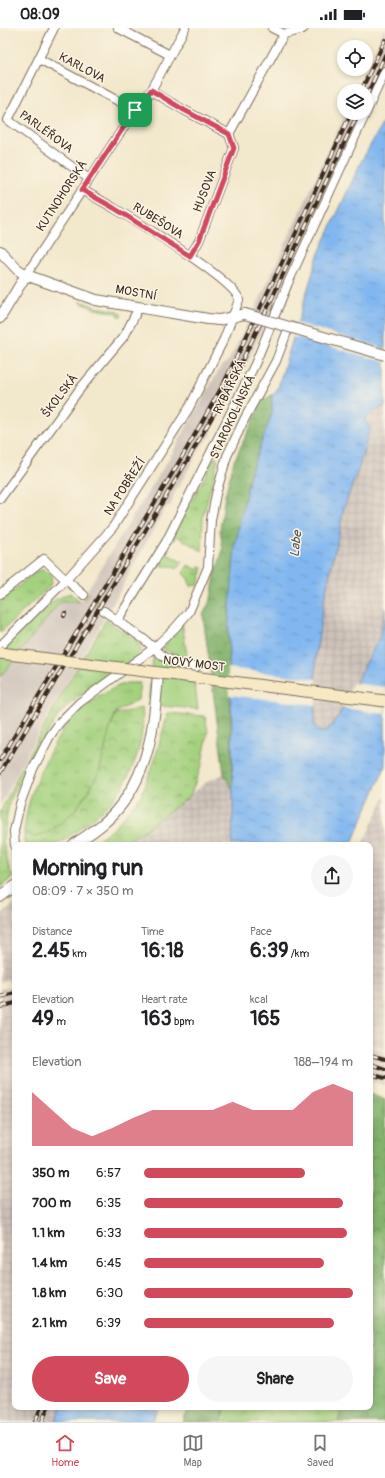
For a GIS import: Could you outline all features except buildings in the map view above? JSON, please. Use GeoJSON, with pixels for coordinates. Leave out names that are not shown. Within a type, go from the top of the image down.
{"type":"FeatureCollection","features":[{"type":"Feature","properties":{"kind":"main road","name":"NOVÝ MOST"},"geometry":{"type":"LineString","coordinates":[[0,653],[385,700]]}},
{"type":"Feature","properties":{"kind":"street"},"geometry":{"type":"LineString","coordinates":[[38,59],[54,28]]}},
{"type":"Feature","properties":{"kind":"street"},"geometry":{"type":"LineString","coordinates":[[118,28],[170,55]]}},
{"type":"Feature","properties":{"kind":"street","name":"KUTNOHORSKÁ"},"geometry":{"type":"LineString","coordinates":[[0,318],[26,275],[89,179],[135,110],[151,90],[185,28]]}},
{"type":"Feature","properties":{"kind":"street"},"geometry":{"type":"LineString","coordinates":[[272,28],[284,34],[304,28]]}},
{"type":"Feature","properties":{"kind":"street"},"geometry":{"type":"LineString","coordinates":[[151,90],[184,110],[229,134],[284,34]]}},
{"type":"Feature","properties":{"kind":"street","name":"KARLOVA"},"geometry":{"type":"LineString","coordinates":[[38,59],[135,110]]}},
{"type":"Feature","properties":{"kind":"street","name":"PARLÉŘOVA"},"geometry":{"type":"LineString","coordinates":[[38,59],[8,120],[89,179]]}},
{"type":"Feature","properties":{"kind":"street","name":"RYBÁŘSKÁ"},"geometry":{"type":"LineString","coordinates":[[373,98],[385,72]]}},
{"type":"Feature","properties":{"kind":"street","name":"RYBÁŘSKÁ"},"geometry":{"type":"LineString","coordinates":[[117,621],[166,542],[255,364],[288,283],[363,120]]}},
{"type":"Feature","properties":{"kind":"street","name":"HUSOVA"},"geometry":{"type":"LineString","coordinates":[[190,256],[199,241],[234,148],[229,134]]}},
{"type":"Feature","properties":{"kind":"street","name":"RUBEŠOVA"},"geometry":{"type":"LineString","coordinates":[[82,190],[114,208],[190,256],[227,285],[238,296],[239,300],[233,316]]}},
{"type":"Feature","properties":{"kind":"street","name":"MOSTNÍ"},"geometry":{"type":"LineString","coordinates":[[0,251],[17,269],[26,275],[96,300],[208,320],[219,320],[245,314],[287,332]]}},
{"type":"Feature","properties":{"kind":"street","name":"ŠKOLSKÁ"},"geometry":{"type":"LineString","coordinates":[[0,499],[79,390],[125,335],[139,307]]}},
{"type":"Feature","properties":{"kind":"street","name":"NA POBŘEŽÍ"},"geometry":{"type":"LineString","coordinates":[[0,646],[66,580],[113,527],[198,393],[224,339],[233,316]]}},
{"type":"Feature","properties":{"kind":"street"},"geometry":{"type":"LineString","coordinates":[[287,332],[385,355]]}},
{"type":"Feature","properties":{"kind":"street","name":"STAROKOLÍNSKÁ"},"geometry":{"type":"LineString","coordinates":[[15,842],[14,831],[20,804],[33,769],[50,736],[60,722],[78,703],[154,648],[189,612],[208,567],[211,520],[216,494],[227,456],[245,418],[276,361],[287,332]]}},
{"type":"Feature","properties":{"kind":"street"},"geometry":{"type":"LineString","coordinates":[[0,594],[44,559],[84,595]]}},
{"type":"Feature","properties":{"kind":"street"},"geometry":{"type":"LineString","coordinates":[[104,611],[164,657],[174,662],[196,667]]}},
{"type":"Feature","properties":{"kind":"street"},"geometry":{"type":"LineString","coordinates":[[77,842],[97,828],[115,812],[135,784],[148,752],[156,704],[158,673]]}},
{"type":"Feature","properties":{"kind":"street"},"geometry":{"type":"LineString","coordinates":[[0,897],[12,888]]}},
{"type":"Feature","properties":{"kind":"shaded area"},"geometry":{"type":"Polygon","coordinates":[[[385,28],[385,64],[373,90],[373,84],[359,84],[363,76],[373,76],[373,54],[385,28]]]}},
{"type":"Feature","properties":{"kind":"shaded area"},"geometry":{"type":"Polygon","coordinates":[[[343,120],[359,120],[275,302],[276,303],[245,367],[212,429],[212,434],[204,442],[174,494],[171,505],[165,508],[116,598],[46,718],[0,806],[0,677],[60,602],[80,602],[170,457],[220,368],[229,360],[260,299],[343,120]]]}},
{"type":"Feature","properties":{"kind":"shaded area"},"geometry":{"type":"Polygon","coordinates":[[[385,406],[385,609],[380,636],[341,712],[326,732],[318,731],[314,725],[316,656],[323,605],[334,549],[345,504],[358,471],[370,428],[365,420],[366,417],[385,406]]]}},
{"type":"Feature","properties":{"kind":"shaded area"},"geometry":{"type":"Polygon","coordinates":[[[224,774],[233,791],[232,842],[127,842],[143,831],[208,781],[224,774]]]}},
{"type":"Feature","properties":{"kind":"shaded area"},"geometry":{"type":"Polygon","coordinates":[[[385,796],[385,1049],[373,1046],[373,842],[363,842],[385,796]]]}},
{"type":"Feature","properties":{"kind":"shaded area"},"geometry":{"type":"Polygon","coordinates":[[[12,906],[12,980],[0,982],[0,916],[12,906]]]}},
{"type":"Feature","properties":{"kind":"shaded area"},"geometry":{"type":"Polygon","coordinates":[[[12,987],[12,1012],[0,1015],[0,989],[12,987]]]}},
{"type":"Feature","properties":{"kind":"shaded area"},"geometry":{"type":"Polygon","coordinates":[[[12,1012],[12,1410],[60,1410],[55,1422],[0,1422],[0,1015],[12,1012]]]}},
{"type":"Feature","properties":{"kind":"shaded area"},"geometry":{"type":"Polygon","coordinates":[[[373,1048],[385,1051],[385,1086],[373,1082],[373,1048]]]}},
{"type":"Feature","properties":{"kind":"green space"},"geometry":{"type":"Polygon","coordinates":[[[81,301],[96,307],[119,311],[122,316],[120,317],[117,313],[95,309],[79,302],[81,301]]]}},
{"type":"Feature","properties":{"kind":"green space"},"geometry":{"type":"Polygon","coordinates":[[[272,395],[272,413],[250,474],[235,546],[228,631],[233,791],[224,774],[203,615],[211,599],[215,574],[223,550],[220,530],[225,495],[234,461],[263,400],[272,395]]]}},
{"type":"Feature","properties":{"kind":"green space"},"geometry":{"type":"Polygon","coordinates":[[[215,457],[218,459],[203,517],[202,551],[177,536],[174,541],[172,538],[215,457]]]}},
{"type":"Feature","properties":{"kind":"green space"},"geometry":{"type":"Polygon","coordinates":[[[168,548],[170,548],[167,554],[182,562],[177,569],[170,566],[157,566],[168,548]]]}},
{"type":"Feature","properties":{"kind":"green space"},"geometry":{"type":"Polygon","coordinates":[[[188,565],[198,570],[200,567],[203,568],[198,585],[191,586],[183,573],[188,565]]]}},
{"type":"Feature","properties":{"kind":"green space"},"geometry":{"type":"Polygon","coordinates":[[[42,570],[48,572],[52,578],[49,587],[0,633],[0,602],[35,572],[42,570]]]}},
{"type":"Feature","properties":{"kind":"green space"},"geometry":{"type":"Polygon","coordinates":[[[70,593],[80,602],[60,602],[0,677],[0,652],[11,639],[55,600],[70,593]]]}},
{"type":"Feature","properties":{"kind":"green space"},"geometry":{"type":"Polygon","coordinates":[[[106,620],[138,641],[141,649],[136,658],[95,683],[60,713],[34,753],[9,803],[3,840],[12,878],[0,887],[0,813],[16,779],[63,691],[106,620]]]}},
{"type":"Feature","properties":{"kind":"green space"},"geometry":{"type":"Polygon","coordinates":[[[182,623],[188,662],[162,648],[182,623]]]}},
{"type":"Feature","properties":{"kind":"green space"},"geometry":{"type":"Polygon","coordinates":[[[153,658],[193,670],[198,709],[148,705],[153,658]]]}},
{"type":"Feature","properties":{"kind":"green space"},"geometry":{"type":"Polygon","coordinates":[[[127,683],[140,683],[138,700],[116,712],[110,728],[100,770],[88,792],[76,809],[49,832],[34,837],[24,832],[28,807],[35,785],[52,747],[59,736],[76,714],[97,698],[115,687],[127,683]]]}},
{"type":"Feature","properties":{"kind":"green space"},"geometry":{"type":"Polygon","coordinates":[[[142,708],[143,720],[140,744],[132,768],[127,779],[113,800],[92,819],[61,842],[24,842],[24,832],[34,837],[49,832],[76,809],[88,792],[100,770],[110,728],[116,714],[142,708]]]}},
{"type":"Feature","properties":{"kind":"green space"},"geometry":{"type":"Polygon","coordinates":[[[168,713],[205,716],[208,732],[202,764],[190,796],[126,842],[94,842],[114,828],[141,796],[155,759],[168,713]]]}},
{"type":"Feature","properties":{"kind":"green space"},"geometry":{"type":"Polygon","coordinates":[[[373,1095],[385,1100],[385,1422],[338,1422],[342,1410],[373,1410],[373,1095]]]}},
{"type":"Feature","properties":{"kind":"green space"},"geometry":{"type":"Polygon","coordinates":[[[188,1410],[224,1410],[220,1422],[183,1422],[188,1410]]]}},
{"type":"Feature","properties":{"kind":"green space"},"geometry":{"type":"Polygon","coordinates":[[[224,1410],[342,1410],[338,1422],[220,1422],[224,1410]]]}},
{"type":"Feature","properties":{"kind":"water","name":"Labe"},"geometry":{"type":"Polygon","coordinates":[[[385,119],[385,406],[366,417],[365,420],[370,428],[358,471],[345,504],[323,605],[316,656],[314,725],[318,731],[326,732],[341,712],[380,636],[385,609],[385,767],[352,842],[232,842],[232,726],[228,631],[235,546],[250,474],[272,413],[272,395],[277,391],[318,255],[361,162],[385,119]]]}},
{"type":"Feature","properties":{"kind":"water"},"geometry":{"type":"Polygon","coordinates":[[[60,1410],[158,1410],[152,1422],[55,1422],[60,1410]]]}},
{"type":"Feature","properties":{"kind":"pier"},"geometry":{"type":"Polygon","coordinates":[[[296,323],[385,349],[385,362],[300,338],[291,337],[296,323]]]}},
{"type":"Feature","properties":{"kind":"pier"},"geometry":{"type":"Polygon","coordinates":[[[228,668],[317,679],[316,705],[229,695],[228,668]]]}},
{"type":"Feature","properties":{"kind":"pier"},"geometry":{"type":"Polygon","coordinates":[[[353,683],[385,687],[385,714],[341,708],[353,683]]]}},
{"type":"Feature","properties":{"kind":"tunnel"},"geometry":{"type":"LineString","coordinates":[[84,595],[104,611]]}},
{"type":"Feature","properties":{"kind":"railway"},"geometry":{"type":"LineString","coordinates":[[364,84],[385,40]]}},
{"type":"Feature","properties":{"kind":"railway"},"geometry":{"type":"LineString","coordinates":[[372,84],[385,55]]}},
{"type":"Feature","properties":{"kind":"railway"},"geometry":{"type":"LineString","coordinates":[[0,760],[182,457],[223,385],[288,250],[348,120]]}},
{"type":"Feature","properties":{"kind":"railway"},"geometry":{"type":"LineString","coordinates":[[0,773],[187,461],[228,389],[261,322],[355,120]]}},
{"type":"Feature","properties":{"kind":"railway"},"geometry":{"type":"LineString","coordinates":[[0,997],[12,994]]}},
{"type":"Feature","properties":{"kind":"railway"},"geometry":{"type":"LineString","coordinates":[[0,1007],[12,1004]]}},
{"type":"Feature","properties":{"kind":"railway"},"geometry":{"type":"LineString","coordinates":[[373,1056],[385,1059]]}},
{"type":"Feature","properties":{"kind":"railway"},"geometry":{"type":"LineString","coordinates":[[373,1065],[385,1069]]}},
{"type":"Feature","properties":{"kind":"railway"},"geometry":{"type":"LineString","coordinates":[[373,1075],[385,1078]]}},
{"type":"Feature","properties":{"kind":"railway"},"geometry":{"type":"LineString","coordinates":[[35,1422],[40,1410]]}},
{"type":"Feature","properties":{"kind":"railway"},"geometry":{"type":"LineString","coordinates":[[42,1422],[47,1410]]}},
{"type":"Feature","properties":{"kind":"route"},"geometry":{"type":"LineString","coordinates":[[151,90],[160,97],[229,134],[232,140],[234,148],[218,193],[199,241],[190,256],[114,208],[82,190],[135,110],[151,90]]}}]}
